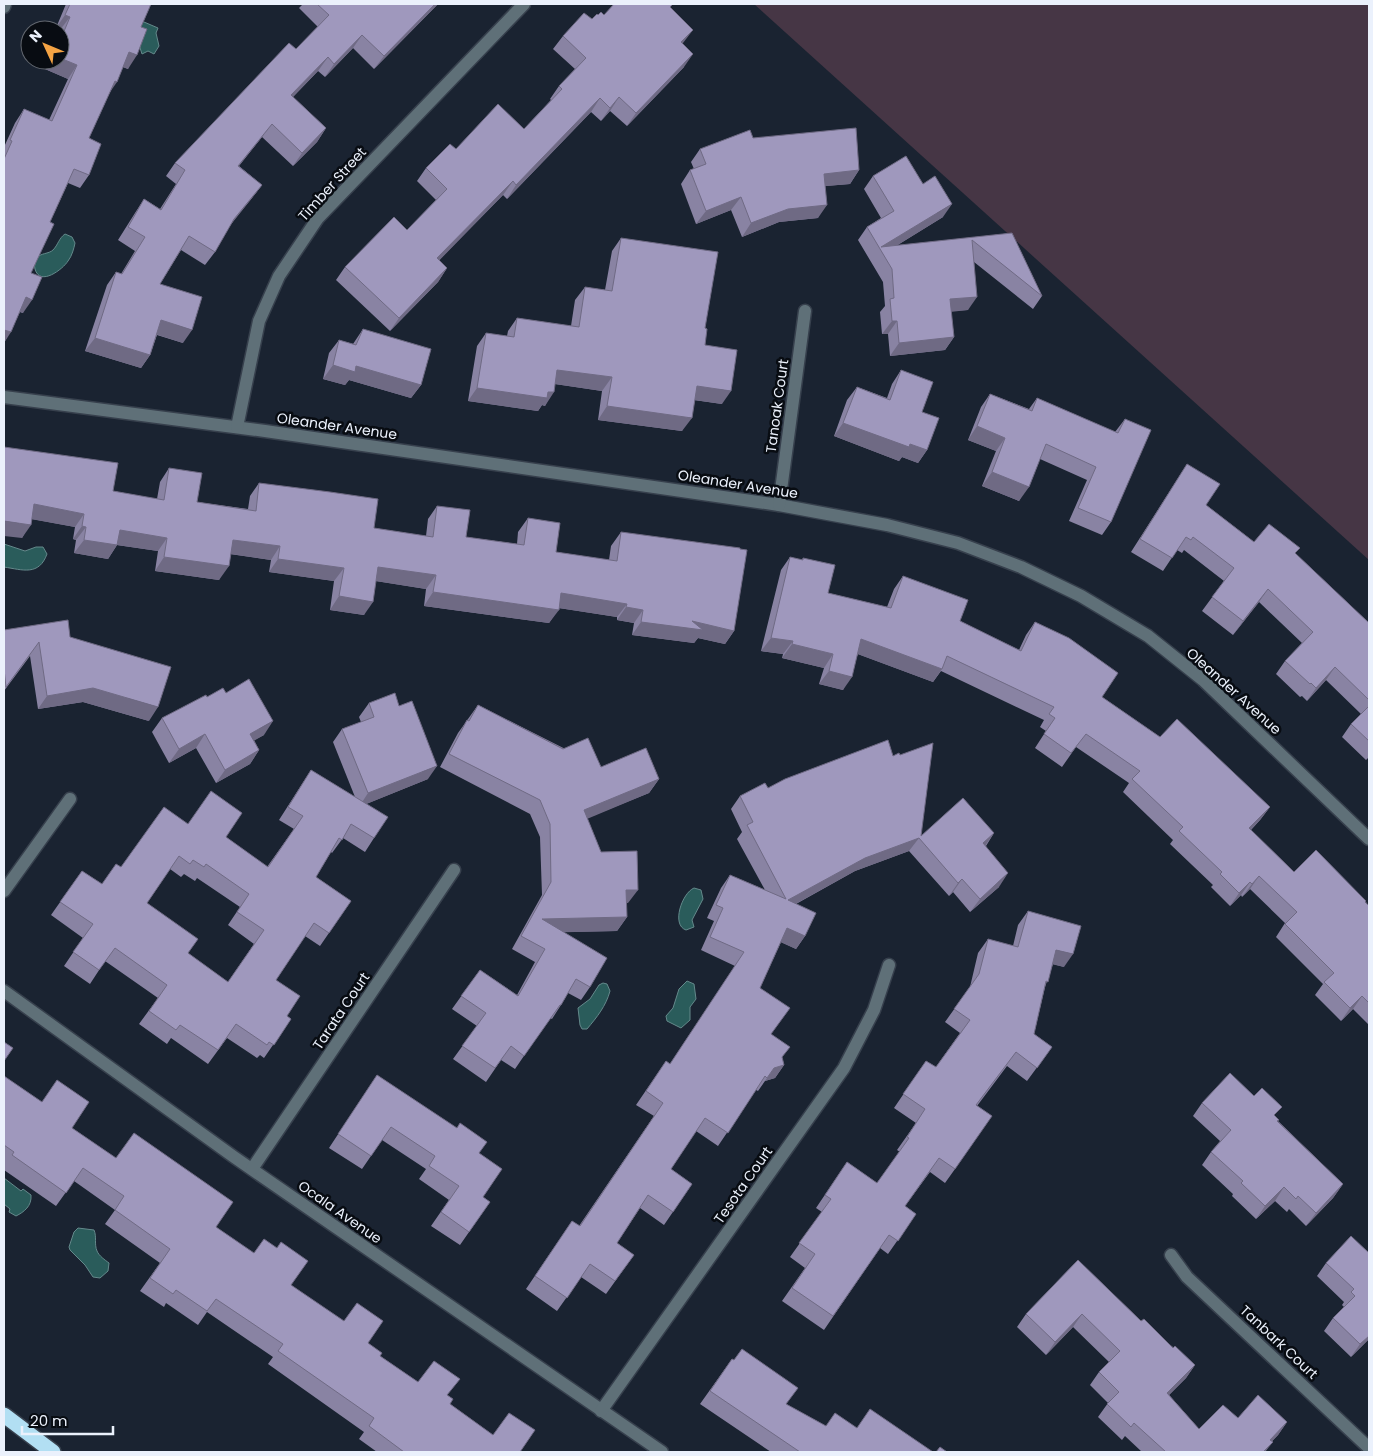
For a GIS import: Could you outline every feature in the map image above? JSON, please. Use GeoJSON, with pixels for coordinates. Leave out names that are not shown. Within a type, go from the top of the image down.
{"type":"FeatureCollection","features":[{"type":"Feature","properties":{"kind":"highway"},"geometry":{"type":"LineString","coordinates":[[4,1415],[53,1452]]}},
{"type":"Feature","properties":{"kind":"street","name":"Timber Street"},"geometry":{"type":"LineString","coordinates":[[238,427],[259,321],[278,276],[318,218],[524,4]]}},
{"type":"Feature","properties":{"kind":"street","name":"Tanoak Court"},"geometry":{"type":"LineString","coordinates":[[779,505],[805,310]]}},
{"type":"Feature","properties":{"kind":"street","name":"Oleander Avenue"},"geometry":{"type":"LineString","coordinates":[[4,397],[238,427],[779,505],[887,525],[958,543],[1021,567],[1081,596],[1148,636],[1203,680],[1369,838]]}},
{"type":"Feature","properties":{"kind":"street"},"geometry":{"type":"LineString","coordinates":[[4,891],[70,799]]}},
{"type":"Feature","properties":{"kind":"street","name":"Tarata Court"},"geometry":{"type":"LineString","coordinates":[[252,1169],[454,870]]}},
{"type":"Feature","properties":{"kind":"street","name":"Tesota Court"},"geometry":{"type":"LineString","coordinates":[[601,1411],[844,1068],[874,1010],[889,965]]}},
{"type":"Feature","properties":{"kind":"street","name":"Ocala Avenue"},"geometry":{"type":"LineString","coordinates":[[4,991],[252,1169],[662,1452]]}},
{"type":"Feature","properties":{"kind":"street","name":"Tanbark Court"},"geometry":{"type":"LineString","coordinates":[[1171,1255],[1187,1277],[1369,1448]]}},
{"type":"Feature","properties":{"kind":"shaded area"},"geometry":{"type":"Polygon","coordinates":[[[754,4],[1369,4],[1369,560],[754,4]]]}},
{"type":"Feature","properties":{"kind":"shaded area"},"geometry":{"type":"Polygon","coordinates":[[[130,16],[158,28],[156,33],[159,46],[154,54],[148,51],[142,54],[130,16]]]}},
{"type":"Feature","properties":{"kind":"shaded area"},"geometry":{"type":"Polygon","coordinates":[[[65,234],[72,237],[75,243],[69,259],[52,275],[42,276],[38,274],[35,269],[37,258],[53,250],[65,234]]]}},
{"type":"Feature","properties":{"kind":"shaded area"},"geometry":{"type":"Polygon","coordinates":[[[4,544],[25,551],[36,547],[43,547],[47,554],[40,566],[35,569],[24,570],[4,567],[4,544]]]}},
{"type":"Feature","properties":{"kind":"shaded area"},"geometry":{"type":"Polygon","coordinates":[[[694,888],[701,890],[703,899],[692,920],[694,927],[686,930],[679,922],[680,909],[686,896],[694,888]]]}},
{"type":"Feature","properties":{"kind":"shaded area"},"geometry":{"type":"Polygon","coordinates":[[[687,981],[694,984],[696,999],[690,1007],[690,1020],[681,1028],[667,1021],[666,1016],[673,1008],[679,989],[687,981]]]}},
{"type":"Feature","properties":{"kind":"shaded area"},"geometry":{"type":"Polygon","coordinates":[[[607,984],[610,991],[606,1002],[598,1016],[587,1029],[582,1029],[578,1008],[590,999],[599,985],[607,984]]]}},
{"type":"Feature","properties":{"kind":"shaded area"},"geometry":{"type":"Polygon","coordinates":[[[4,1178],[21,1191],[23,1189],[31,1195],[27,1208],[16,1216],[9,1212],[10,1209],[4,1204],[4,1178]]]}},
{"type":"Feature","properties":{"kind":"shaded area"},"geometry":{"type":"Polygon","coordinates":[[[78,1228],[94,1230],[97,1251],[109,1263],[108,1271],[100,1278],[93,1277],[85,1265],[70,1250],[69,1247],[74,1232],[78,1228]]]}},
{"type":"Feature","properties":{"kind":"building"},"geometry":{"type":"Polygon","coordinates":[[[70,4],[151,4],[141,27],[147,29],[137,55],[129,52],[117,82],[115,81],[89,138],[101,144],[89,175],[74,169],[50,222],[54,224],[31,273],[42,277],[32,300],[26,297],[11,332],[4,330],[4,159],[24,109],[52,121],[77,65],[70,62],[70,17],[65,15],[70,4]]]}},
{"type":"Feature","properties":{"kind":"building"},"geometry":{"type":"Polygon","coordinates":[[[317,4],[435,4],[384,56],[362,35],[334,64],[328,57],[291,95],[326,128],[302,153],[272,124],[238,166],[262,185],[234,219],[215,252],[189,236],[160,284],[202,297],[192,330],[161,320],[150,355],[95,338],[116,272],[122,274],[145,237],[128,227],[144,199],[161,210],[185,170],[175,163],[289,43],[296,49],[329,15],[317,4]]]}},
{"type":"Feature","properties":{"kind":"building"},"geometry":{"type":"Polygon","coordinates":[[[614,4],[671,4],[670,7],[693,30],[681,42],[693,54],[636,113],[619,97],[610,108],[600,98],[516,185],[513,181],[437,258],[447,268],[399,318],[345,267],[394,217],[407,230],[447,189],[426,168],[450,144],[456,149],[498,104],[524,129],[562,89],[559,86],[586,58],[563,36],[584,13],[592,19],[601,12],[604,15],[614,4]]]}},
{"type":"Feature","properties":{"kind":"building"},"geometry":{"type":"Polygon","coordinates":[[[856,128],[859,170],[824,174],[827,205],[788,209],[751,223],[741,197],[706,211],[690,170],[706,164],[700,149],[750,130],[753,138],[856,128]]]}},
{"type":"Feature","properties":{"kind":"building"},"geometry":{"type":"Polygon","coordinates":[[[906,156],[923,184],[935,176],[952,204],[881,247],[1012,233],[1042,296],[972,240],[977,297],[950,299],[954,337],[899,343],[897,321],[892,321],[890,299],[894,298],[892,269],[867,227],[894,211],[873,176],[906,156]]]}},
{"type":"Feature","properties":{"kind":"building"},"geometry":{"type":"Polygon","coordinates":[[[621,238],[718,252],[705,328],[707,329],[705,345],[737,350],[731,391],[697,386],[692,418],[607,406],[612,377],[557,370],[554,392],[548,392],[547,398],[477,388],[486,333],[514,337],[517,318],[579,327],[585,287],[612,291],[621,238]]]}},
{"type":"Feature","properties":{"kind":"building"},"geometry":{"type":"Polygon","coordinates":[[[363,329],[431,349],[421,385],[356,366],[355,372],[333,365],[339,340],[356,345],[363,329]]]}},
{"type":"Feature","properties":{"kind":"building"},"geometry":{"type":"Polygon","coordinates":[[[901,370],[933,382],[922,412],[939,418],[927,450],[910,444],[909,447],[843,423],[857,387],[890,400],[901,370]]]}},
{"type":"Feature","properties":{"kind":"building"},"geometry":{"type":"Polygon","coordinates":[[[990,394],[1032,411],[1037,398],[1118,433],[1125,419],[1151,430],[1111,522],[1078,508],[1096,467],[1046,444],[1029,487],[992,472],[1005,438],[977,426],[990,394]]]}},
{"type":"Feature","properties":{"kind":"building"},"geometry":{"type":"Polygon","coordinates":[[[4,447],[118,463],[113,491],[164,500],[169,468],[202,473],[197,502],[256,511],[259,483],[378,499],[374,528],[433,537],[437,506],[470,510],[466,537],[524,545],[528,518],[560,523],[556,552],[617,561],[621,532],[740,548],[747,550],[734,631],[692,621],[703,630],[641,622],[643,610],[626,607],[627,604],[561,593],[559,610],[433,592],[436,575],[378,567],[373,602],[339,596],[344,568],[278,559],[280,546],[233,540],[229,566],[164,557],[167,538],[120,530],[117,545],[84,540],[86,527],[82,526],[84,514],[34,504],[31,525],[4,521],[4,447]]]}},
{"type":"Feature","properties":{"kind":"building"},"geometry":{"type":"Polygon","coordinates":[[[1187,464],[1220,484],[1206,505],[1254,542],[1269,524],[1300,548],[1295,553],[1369,623],[1369,700],[1335,667],[1316,688],[1285,661],[1313,632],[1268,589],[1243,621],[1212,597],[1234,568],[1193,537],[1191,540],[1186,537],[1172,558],[1140,539],[1187,464]]]}},
{"type":"Feature","properties":{"kind":"building"},"geometry":{"type":"Polygon","coordinates":[[[790,557],[835,565],[828,593],[891,608],[903,576],[968,600],[960,621],[1021,651],[1035,622],[1069,638],[1118,673],[1102,697],[1160,737],[1177,719],[1270,807],[1249,828],[1294,872],[1316,850],[1366,901],[1369,906],[1369,1003],[1362,996],[1350,1008],[1324,982],[1334,973],[1285,924],[1297,912],[1259,876],[1252,884],[1250,882],[1239,893],[1220,874],[1222,872],[1179,831],[1183,827],[1132,779],[1140,771],[1086,734],[1071,753],[1044,734],[1055,718],[1049,714],[1054,707],[947,656],[942,669],[861,639],[852,677],[829,671],[833,654],[792,644],[793,641],[771,638],[790,557]]]}},
{"type":"Feature","properties":{"kind":"building"},"geometry":{"type":"Polygon","coordinates":[[[68,620],[70,637],[171,667],[158,707],[93,688],[47,696],[39,642],[6,687],[4,630],[68,620]]]}},
{"type":"Feature","properties":{"kind":"building"},"geometry":{"type":"Polygon","coordinates":[[[249,679],[273,721],[250,734],[259,750],[225,770],[205,734],[179,749],[162,718],[223,688],[226,693],[249,679]]]}},
{"type":"Feature","properties":{"kind":"building"},"geometry":{"type":"Polygon","coordinates":[[[395,693],[399,706],[412,701],[437,766],[368,793],[342,729],[374,717],[369,703],[395,693]]]}},
{"type":"Feature","properties":{"kind":"building"},"geometry":{"type":"Polygon","coordinates":[[[478,705],[563,749],[588,738],[601,767],[646,748],[659,779],[584,810],[601,852],[637,851],[638,890],[626,890],[627,917],[542,919],[607,958],[590,987],[576,979],[561,1005],[524,1056],[511,1046],[495,1068],[462,1046],[486,1013],[461,996],[480,970],[518,996],[545,949],[521,936],[551,882],[550,824],[540,800],[449,754],[467,720],[469,721],[478,705]]]}},
{"type":"Feature","properties":{"kind":"building"},"geometry":{"type":"Polygon","coordinates":[[[1369,706],[1369,741],[1351,724],[1369,706]]]}},
{"type":"Feature","properties":{"kind":"building"},"geometry":{"type":"Polygon","coordinates":[[[888,740],[893,756],[933,743],[921,836],[963,798],[994,833],[983,843],[1008,873],[980,899],[962,879],[958,883],[919,838],[865,858],[788,900],[816,913],[805,936],[787,928],[760,988],[790,1008],[771,1034],[790,1047],[782,1057],[784,1065],[774,1068],[767,1078],[765,1076],[728,1133],[705,1118],[671,1169],[692,1184],[673,1212],[648,1195],[617,1243],[634,1255],[615,1281],[590,1264],[567,1298],[535,1276],[572,1221],[580,1226],[663,1103],[646,1091],[666,1061],[670,1064],[744,952],[710,937],[723,908],[716,905],[730,875],[786,899],[747,825],[753,822],[740,796],[765,783],[768,788],[785,779],[888,740]]]}},
{"type":"Feature","properties":{"kind":"building"},"geometry":{"type":"Polygon","coordinates":[[[311,770],[388,817],[374,838],[351,824],[342,840],[339,838],[316,877],[351,901],[329,933],[314,923],[276,980],[300,996],[287,1016],[291,1019],[274,1045],[269,1042],[267,1045],[236,1024],[218,1050],[180,1025],[176,1030],[149,1011],[167,985],[115,948],[99,970],[73,952],[93,924],[60,902],[82,871],[102,884],[116,864],[121,867],[164,807],[188,824],[211,791],[242,813],[226,837],[268,867],[303,816],[288,807],[311,770]],[[179,856],[147,903],[198,939],[188,953],[228,982],[264,930],[237,912],[249,894],[206,864],[204,867],[193,860],[190,864],[179,856]]]}},
{"type":"Feature","properties":{"kind":"building"},"geometry":{"type":"Polygon","coordinates":[[[1028,911],[1081,926],[1073,954],[1056,950],[1048,982],[1046,981],[1034,1034],[1052,1047],[1037,1068],[1016,1052],[976,1105],[992,1116],[955,1169],[939,1158],[905,1206],[916,1214],[898,1241],[889,1235],[833,1316],[792,1288],[815,1254],[799,1243],[831,1199],[825,1195],[847,1162],[877,1183],[909,1138],[907,1137],[925,1109],[903,1094],[926,1061],[936,1067],[970,1020],[954,1009],[979,974],[988,939],[1018,947],[1028,911]]]}},
{"type":"Feature","properties":{"kind":"building"},"geometry":{"type":"Polygon","coordinates":[[[4,1042],[13,1048],[4,1061],[4,1042]]]}},
{"type":"Feature","properties":{"kind":"building"},"geometry":{"type":"Polygon","coordinates":[[[1230,1073],[1254,1096],[1262,1088],[1282,1107],[1274,1115],[1279,1120],[1277,1121],[1343,1184],[1316,1213],[1298,1196],[1296,1199],[1284,1187],[1265,1206],[1241,1183],[1243,1181],[1211,1152],[1231,1130],[1202,1103],[1230,1073]]]}},
{"type":"Feature","properties":{"kind":"building"},"geometry":{"type":"Polygon","coordinates":[[[377,1075],[457,1128],[460,1123],[487,1142],[479,1153],[502,1169],[483,1197],[490,1202],[469,1232],[441,1212],[459,1186],[429,1166],[435,1156],[391,1127],[371,1156],[338,1134],[377,1075]]]}},
{"type":"Feature","properties":{"kind":"building"},"geometry":{"type":"Polygon","coordinates":[[[4,1076],[42,1102],[57,1080],[89,1102],[72,1128],[116,1158],[134,1133],[233,1202],[216,1227],[254,1253],[264,1239],[277,1248],[281,1242],[308,1261],[291,1285],[344,1321],[357,1303],[383,1321],[368,1343],[382,1353],[380,1356],[418,1382],[434,1361],[460,1379],[447,1395],[453,1399],[450,1404],[493,1435],[509,1413],[535,1430],[520,1452],[404,1452],[369,1426],[374,1418],[278,1351],[283,1344],[216,1299],[207,1311],[176,1290],[173,1294],[150,1278],[170,1249],[115,1210],[124,1196],[83,1168],[66,1193],[12,1155],[14,1152],[4,1145],[4,1076]]]}},
{"type":"Feature","properties":{"kind":"building"},"geometry":{"type":"Polygon","coordinates":[[[1351,1236],[1369,1253],[1369,1336],[1360,1344],[1333,1318],[1355,1296],[1351,1292],[1354,1289],[1326,1263],[1351,1236]]]}},
{"type":"Feature","properties":{"kind":"building"},"geometry":{"type":"Polygon","coordinates":[[[1078,1260],[1141,1321],[1144,1319],[1173,1348],[1175,1346],[1195,1365],[1167,1393],[1199,1429],[1223,1405],[1238,1418],[1258,1395],[1287,1422],[1270,1440],[1273,1442],[1263,1452],[1166,1452],[1134,1423],[1131,1427],[1107,1404],[1119,1392],[1099,1372],[1120,1351],[1082,1314],[1055,1342],[1026,1314],[1078,1260]]]}},
{"type":"Feature","properties":{"kind":"building"},"geometry":{"type":"Polygon","coordinates":[[[742,1349],[798,1388],[786,1404],[826,1426],[835,1413],[857,1428],[870,1409],[933,1452],[800,1452],[710,1391],[732,1359],[734,1360],[742,1349]]]}},
{"type":"Feature","properties":{"kind":"building"},"geometry":{"type":"Polygon","coordinates":[[[940,1447],[947,1452],[936,1452],[940,1447]]]}}]}
